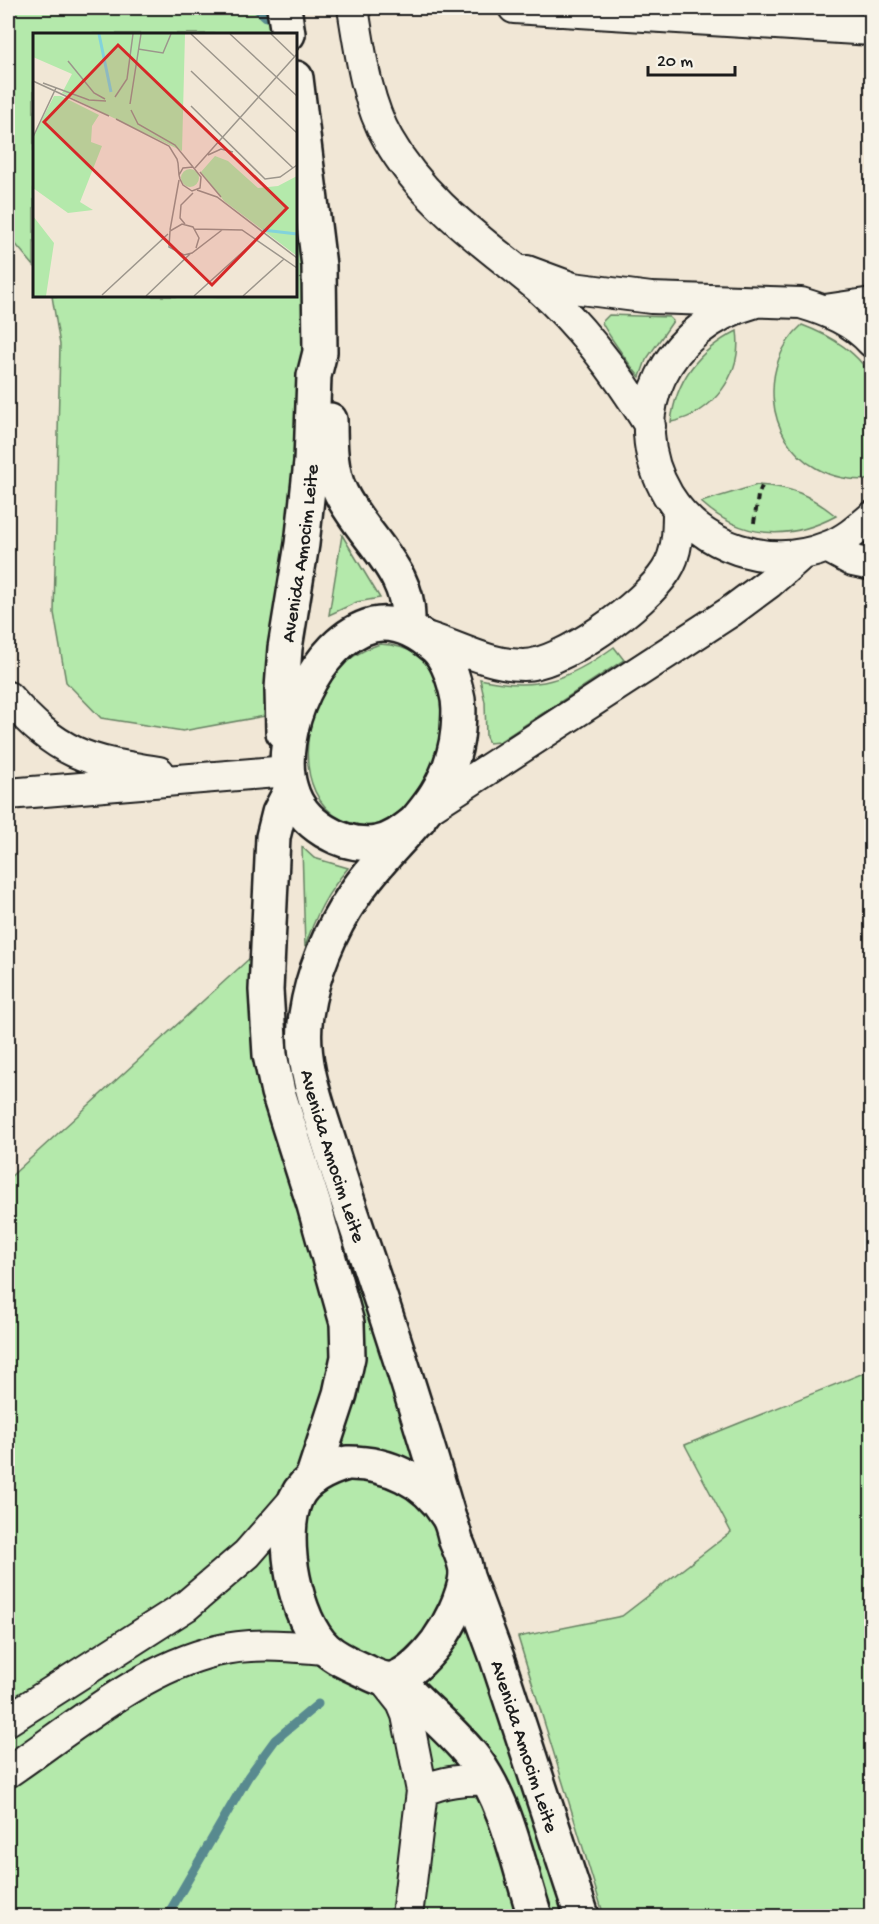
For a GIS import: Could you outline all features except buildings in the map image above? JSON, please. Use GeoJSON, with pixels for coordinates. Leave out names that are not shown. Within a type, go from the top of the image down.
{"type":"FeatureCollection","features":[{"type":"Feature","properties":{"kind":"street"},"geometry":{"type":"LineString","coordinates":[[284,8],[288,33]]}},
{"type":"Feature","properties":{"kind":"street"},"geometry":{"type":"LineString","coordinates":[[353,8],[367,78],[387,138],[415,179],[449,215],[539,289],[579,329],[626,388],[650,426]]}},
{"type":"Feature","properties":{"kind":"street"},"geometry":{"type":"LineString","coordinates":[[513,8],[872,30]]}},
{"type":"Feature","properties":{"kind":"street","name":"Avenida Amocim Leite"},"geometry":{"type":"LineString","coordinates":[[297,86],[319,266],[320,352],[314,376],[311,462],[282,689],[282,729],[289,772],[306,816],[326,832],[355,843],[379,843],[397,836],[423,814]]}},
{"type":"Feature","properties":{"kind":"street"},"geometry":{"type":"LineString","coordinates":[[500,258],[535,276],[573,288],[651,298],[753,303],[777,300],[801,303],[825,310],[847,321],[872,342]]}},
{"type":"Feature","properties":{"kind":"street"},"geometry":{"type":"LineString","coordinates":[[753,303],[712,318],[679,346],[658,383],[650,426],[654,461],[664,486],[678,509],[694,525],[713,539],[734,549],[778,557],[814,551],[872,565]]}},
{"type":"Feature","properties":{"kind":"street"},"geometry":{"type":"LineString","coordinates":[[825,310],[872,303]]}},
{"type":"Feature","properties":{"kind":"street","name":"Avenida Amocim Leite"},"geometry":{"type":"LineString","coordinates":[[320,352],[329,371],[330,436],[335,476],[341,493],[395,574],[408,607],[414,632]]}},
{"type":"Feature","properties":{"kind":"street"},"geometry":{"type":"LineString","coordinates":[[414,632],[447,642],[487,660],[521,666],[535,665],[564,654],[601,631],[659,581],[667,570],[675,547],[678,509]]}},
{"type":"Feature","properties":{"kind":"street"},"geometry":{"type":"LineString","coordinates":[[423,814],[730,612],[814,551],[851,535],[872,517]]}},
{"type":"Feature","properties":{"kind":"street","name":"Avenida Amocim Leite"},"geometry":{"type":"LineString","coordinates":[[535,1917],[501,1811],[487,1780],[465,1749],[390,1679],[345,1662],[325,1649],[307,1622],[297,1594],[288,1535],[304,1488],[334,1416],[348,1357],[347,1323],[314,1205],[278,1092],[268,1032],[266,990],[273,837],[289,772],[293,725],[307,686],[324,658],[361,629],[378,624],[414,632],[441,652],[452,674],[460,706],[457,743],[449,775],[423,814],[354,894],[338,922],[312,987],[303,1045],[326,1134],[466,1574],[497,1659],[582,1917]]}},
{"type":"Feature","properties":{"kind":"street"},"geometry":{"type":"LineString","coordinates":[[8,697],[31,724],[56,743],[90,760],[209,779]]}},
{"type":"Feature","properties":{"kind":"street"},"geometry":{"type":"LineString","coordinates":[[8,795],[289,772]]}},
{"type":"Feature","properties":{"kind":"street","name":"Avenida Amocim Leite"},"geometry":{"type":"LineString","coordinates":[[304,1488],[328,1469],[347,1463],[365,1463],[388,1468],[411,1478],[448,1515]]}},
{"type":"Feature","properties":{"kind":"street"},"geometry":{"type":"LineString","coordinates":[[8,1720],[186,1606],[247,1554],[304,1488]]}},
{"type":"Feature","properties":{"kind":"street"},"geometry":{"type":"LineString","coordinates":[[407,1917],[422,1791],[407,1715],[390,1679],[426,1656],[444,1632],[456,1608],[466,1574]]}},
{"type":"Feature","properties":{"kind":"street"},"geometry":{"type":"LineString","coordinates":[[8,1772],[138,1684],[182,1663],[216,1651],[249,1647],[282,1645],[325,1649]]}},
{"type":"Feature","properties":{"kind":"street"},"geometry":{"type":"LineString","coordinates":[[422,1791],[440,1783],[461,1779],[487,1780]]}},
{"type":"Feature","properties":{"kind":"path"},"geometry":{"type":"LineString","coordinates":[[752,554],[756,506],[762,486]]}},
{"type":"Feature","properties":{"kind":"green space"},"geometry":{"type":"Polygon","coordinates":[[[8,8],[269,8],[273,33],[33,33],[33,265],[8,235],[8,8]]]}},
{"type":"Feature","properties":{"kind":"green space"},"geometry":{"type":"Polygon","coordinates":[[[297,201],[312,411],[276,714],[183,731],[101,718],[66,682],[54,613],[60,345],[52,297],[297,297],[297,201]]]}},
{"type":"Feature","properties":{"kind":"green space"},"geometry":{"type":"Polygon","coordinates":[[[609,315],[669,317],[673,321],[646,360],[640,377],[603,325],[602,322],[609,315]]]}},
{"type":"Feature","properties":{"kind":"green space"},"geometry":{"type":"Polygon","coordinates":[[[802,325],[843,346],[853,354],[867,372],[871,382],[874,414],[872,475],[869,480],[842,478],[816,468],[799,455],[786,439],[777,420],[773,400],[774,379],[779,359],[788,341],[802,325]]]}},
{"type":"Feature","properties":{"kind":"green space"},"geometry":{"type":"Polygon","coordinates":[[[737,331],[738,347],[735,362],[722,390],[700,410],[686,418],[671,422],[678,392],[684,379],[711,347],[737,331]]]}},
{"type":"Feature","properties":{"kind":"green space"},"geometry":{"type":"Polygon","coordinates":[[[757,485],[800,493],[836,516],[801,530],[766,532],[732,523],[701,502],[757,485]]]}},
{"type":"Feature","properties":{"kind":"green space"},"geometry":{"type":"Polygon","coordinates":[[[342,535],[380,598],[357,602],[329,615],[342,535]]]}},
{"type":"Feature","properties":{"kind":"green space"},"geometry":{"type":"Polygon","coordinates":[[[380,644],[417,655],[437,680],[443,714],[437,751],[421,785],[399,812],[372,825],[342,820],[326,808],[315,792],[309,773],[307,753],[314,711],[332,677],[353,657],[380,644]]]}},
{"type":"Feature","properties":{"kind":"green space"},"geometry":{"type":"Polygon","coordinates":[[[614,647],[624,660],[499,742],[489,743],[486,737],[485,702],[480,679],[519,684],[551,680],[582,668],[614,647]]]}},
{"type":"Feature","properties":{"kind":"green space"},"geometry":{"type":"Polygon","coordinates":[[[302,847],[314,858],[348,868],[322,905],[305,947],[302,847]]]}},
{"type":"Feature","properties":{"kind":"green space"},"geometry":{"type":"Polygon","coordinates":[[[262,947],[287,1035],[299,1088],[569,1916],[8,1916],[8,1179],[262,947]]]}},
{"type":"Feature","properties":{"kind":"green space"},"geometry":{"type":"Polygon","coordinates":[[[871,1370],[871,1916],[604,1916],[518,1637],[622,1616],[731,1532],[685,1445],[871,1370]]]}},
{"type":"Feature","properties":{"kind":"waterway"},"geometry":{"type":"LineString","coordinates":[[256,8],[266,17],[273,18]]}},
{"type":"Feature","properties":{"kind":"waterway"},"geometry":{"type":"LineString","coordinates":[[167,1916],[248,1777],[275,1740],[318,1704]]}}]}
